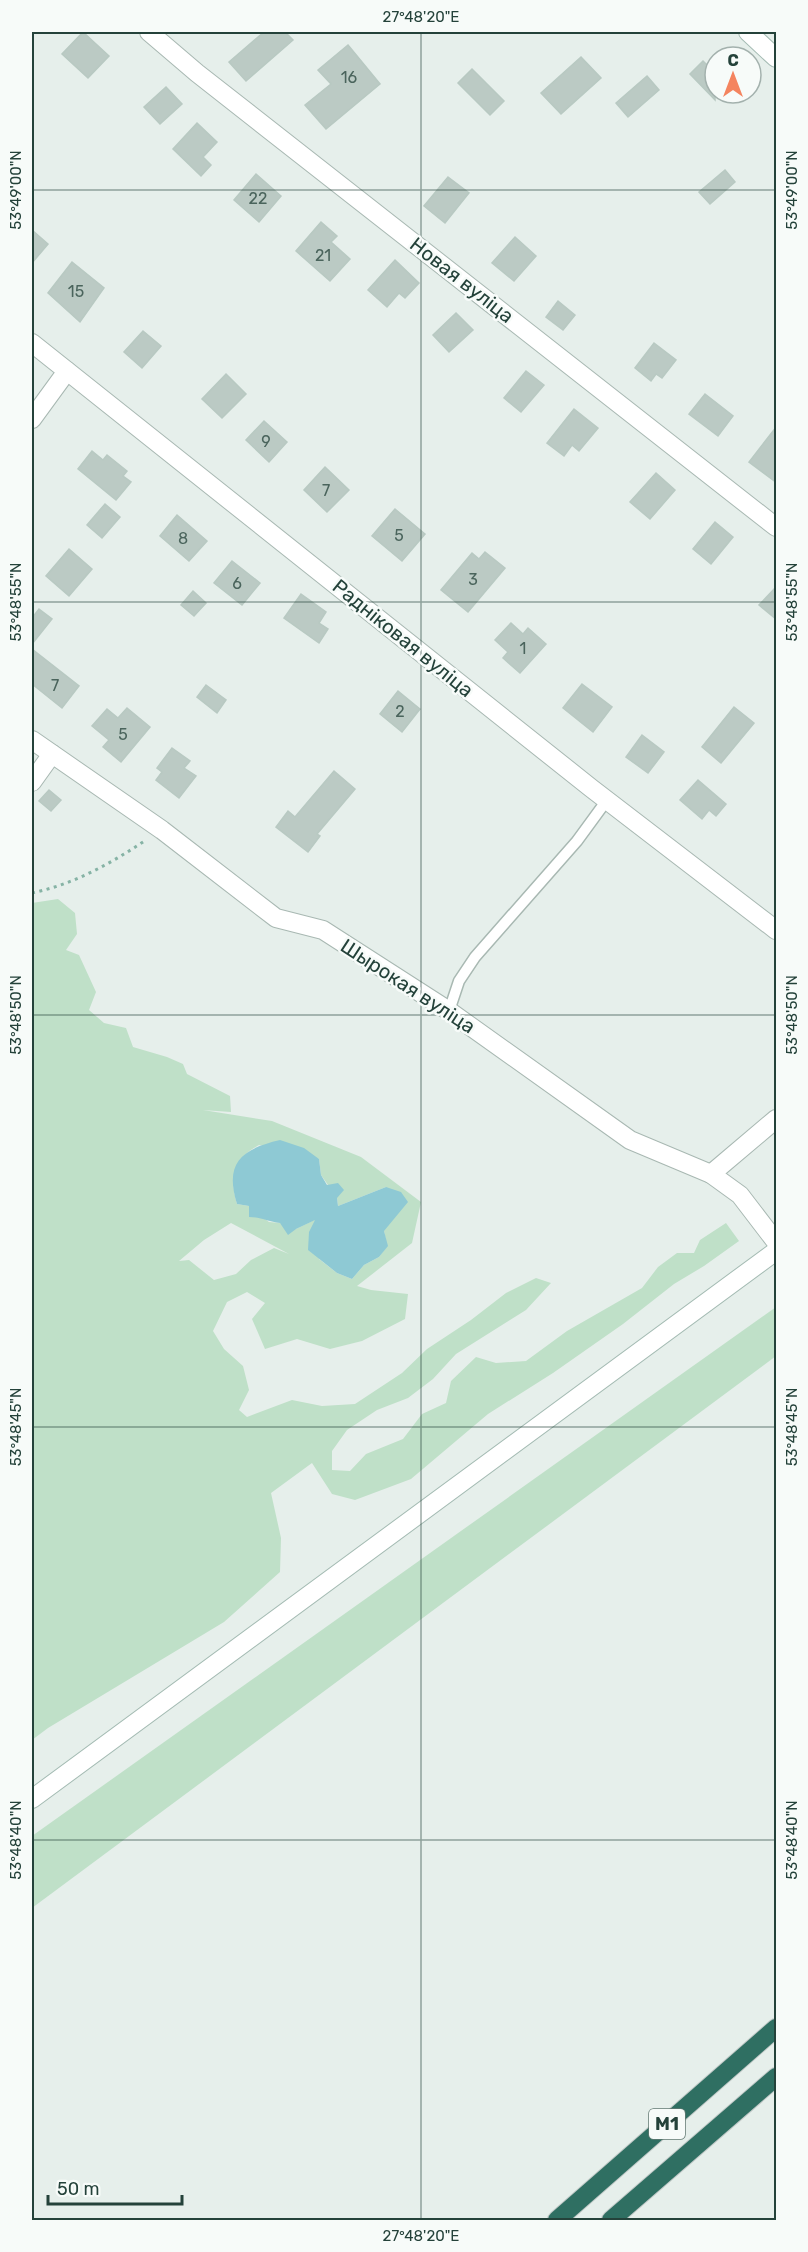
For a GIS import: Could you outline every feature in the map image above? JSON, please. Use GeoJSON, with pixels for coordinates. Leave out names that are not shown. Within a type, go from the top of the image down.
{"type":"FeatureCollection","features":[{"type":"Feature","properties":{"kind":"highway","name":"М1"},"geometry":{"type":"LineString","coordinates":[[557,2220],[777,2028]]}},
{"type":"Feature","properties":{"kind":"highway","name":"М1"},"geometry":{"type":"LineString","coordinates":[[611,2220],[777,2077]]}},
{"type":"Feature","properties":{"kind":"street","name":"Новая вуліца"},"geometry":{"type":"LineString","coordinates":[[148,32],[197,73],[777,527]]}},
{"type":"Feature","properties":{"kind":"street"},"geometry":{"type":"LineString","coordinates":[[747,32],[777,58]]}},
{"type":"Feature","properties":{"kind":"street","name":"Радніковая вуліца"},"geometry":{"type":"LineString","coordinates":[[32,343],[607,800],[777,930]]}},
{"type":"Feature","properties":{"kind":"street"},"geometry":{"type":"LineString","coordinates":[[32,419],[67,370]]}},
{"type":"Feature","properties":{"kind":"street","name":"Шырокая вуліца"},"geometry":{"type":"LineString","coordinates":[[32,740],[162,830],[276,918],[323,930],[449,1011],[630,1140],[711,1174],[740,1195],[777,1242]]}},
{"type":"Feature","properties":{"kind":"street"},"geometry":{"type":"LineString","coordinates":[[32,782],[52,754]]}},
{"type":"Feature","properties":{"kind":"street"},"geometry":{"type":"LineString","coordinates":[[711,1174],[777,1119]]}},
{"type":"Feature","properties":{"kind":"street"},"geometry":{"type":"LineString","coordinates":[[32,1799],[777,1251]]}},
{"type":"Feature","properties":{"kind":"lane"},"geometry":{"type":"LineString","coordinates":[[449,1011],[459,981],[475,957],[577,842],[607,800]]}},
{"type":"Feature","properties":{"kind":"path"},"geometry":{"type":"LineString","coordinates":[[32,893],[52,889],[105,867],[162,830]]}},
{"type":"Feature","properties":{"kind":"green space"},"geometry":{"type":"Polygon","coordinates":[[[58,899],[75,913],[77,934],[66,950],[79,955],[96,992],[89,1010],[104,1023],[126,1028],[133,1047],[183,1064],[187,1074],[230,1096],[231,1112],[203,1110],[272,1121],[361,1157],[421,1202],[412,1243],[357,1286],[408,1294],[405,1319],[362,1341],[330,1349],[297,1339],[265,1349],[252,1319],[265,1303],[247,1292],[227,1302],[213,1331],[224,1349],[243,1366],[249,1390],[239,1410],[247,1417],[292,1400],[322,1406],[355,1404],[402,1373],[427,1349],[506,1293],[536,1278],[551,1283],[526,1310],[456,1354],[433,1379],[408,1398],[377,1410],[347,1430],[332,1451],[332,1470],[350,1471],[366,1454],[403,1439],[422,1414],[446,1403],[451,1381],[476,1357],[496,1363],[526,1361],[567,1331],[642,1288],[658,1267],[677,1253],[694,1253],[700,1240],[726,1223],[739,1241],[674,1284],[623,1324],[553,1373],[488,1414],[411,1479],[355,1500],[332,1494],[312,1463],[271,1493],[281,1538],[280,1572],[224,1622],[48,1728],[32,1740],[32,903],[58,899]],[[259,1145],[250,1150],[239,1162],[235,1169],[233,1185],[237,1204],[249,1206],[250,1217],[262,1217],[269,1222],[296,1229],[316,1219],[319,1259],[337,1273],[352,1279],[364,1265],[379,1257],[387,1246],[384,1231],[386,1187],[338,1206],[337,1198],[321,1175],[319,1159],[259,1145]],[[231,1223],[204,1240],[179,1261],[189,1260],[214,1280],[236,1274],[251,1260],[274,1248],[289,1254],[231,1223]]]}},
{"type":"Feature","properties":{"kind":"green space"},"geometry":{"type":"Polygon","coordinates":[[[776,1307],[776,1356],[32,1908],[32,1836],[776,1307]]]}},
{"type":"Feature","properties":{"kind":"water"},"geometry":{"type":"Polygon","coordinates":[[[280,1140],[304,1148],[319,1159],[321,1175],[327,1185],[338,1183],[344,1190],[337,1198],[338,1206],[386,1187],[401,1192],[408,1202],[384,1231],[388,1246],[379,1257],[364,1265],[352,1279],[337,1273],[308,1250],[309,1232],[315,1220],[288,1235],[280,1223],[249,1217],[249,1206],[237,1204],[233,1178],[239,1160],[255,1148],[280,1140]]]}},
{"type":"Feature","properties":{"kind":"building"},"geometry":{"type":"Polygon","coordinates":[[[83,32],[109,56],[88,78],[62,54],[83,32]]]}},
{"type":"Feature","properties":{"kind":"building"},"geometry":{"type":"Polygon","coordinates":[[[264,32],[285,32],[293,40],[246,81],[229,62],[264,32]]]}},
{"type":"Feature","properties":{"kind":"building"},"geometry":{"type":"Polygon","coordinates":[[[348,45],[380,84],[326,129],[305,105],[331,84],[318,70],[348,45]]]}},
{"type":"Feature","properties":{"kind":"building"},"geometry":{"type":"Polygon","coordinates":[[[581,57],[601,78],[561,114],[541,93],[581,57]]]}},
{"type":"Feature","properties":{"kind":"building"},"geometry":{"type":"Polygon","coordinates":[[[703,61],[703,88],[690,74],[703,61]]]}},
{"type":"Feature","properties":{"kind":"building"},"geometry":{"type":"Polygon","coordinates":[[[472,69],[504,101],[490,115],[458,83],[472,69]]]}},
{"type":"Feature","properties":{"kind":"building"},"geometry":{"type":"Polygon","coordinates":[[[647,76],[659,90],[628,117],[616,103],[647,76]]]}},
{"type":"Feature","properties":{"kind":"building"},"geometry":{"type":"Polygon","coordinates":[[[166,87],[182,104],[160,124],[144,107],[166,87]]]}},
{"type":"Feature","properties":{"kind":"building"},"geometry":{"type":"Polygon","coordinates":[[[197,123],[217,142],[203,157],[211,165],[201,176],[173,149],[197,123]]]}},
{"type":"Feature","properties":{"kind":"building"},"geometry":{"type":"Polygon","coordinates":[[[725,170],[735,182],[710,204],[699,192],[725,170]]]}},
{"type":"Feature","properties":{"kind":"building"},"geometry":{"type":"Polygon","coordinates":[[[256,174],[281,196],[259,222],[234,200],[256,174]]]}},
{"type":"Feature","properties":{"kind":"building"},"geometry":{"type":"Polygon","coordinates":[[[448,177],[469,193],[445,223],[424,206],[448,177]]]}},
{"type":"Feature","properties":{"kind":"building"},"geometry":{"type":"Polygon","coordinates":[[[321,222],[337,236],[331,242],[350,259],[330,281],[296,251],[321,222]]]}},
{"type":"Feature","properties":{"kind":"building"},"geometry":{"type":"Polygon","coordinates":[[[32,230],[48,244],[32,263],[32,230]]]}},
{"type":"Feature","properties":{"kind":"building"},"geometry":{"type":"Polygon","coordinates":[[[515,237],[536,256],[514,281],[492,263],[515,237]]]}},
{"type":"Feature","properties":{"kind":"building"},"geometry":{"type":"Polygon","coordinates":[[[395,260],[419,283],[405,298],[399,293],[387,307],[368,290],[395,260]]]}},
{"type":"Feature","properties":{"kind":"building"},"geometry":{"type":"Polygon","coordinates":[[[72,262],[104,288],[80,322],[48,293],[72,262]]]}},
{"type":"Feature","properties":{"kind":"building"},"geometry":{"type":"Polygon","coordinates":[[[558,301],[575,315],[563,330],[546,317],[558,301]]]}},
{"type":"Feature","properties":{"kind":"building"},"geometry":{"type":"Polygon","coordinates":[[[456,313],[473,330],[449,352],[433,335],[456,313]]]}},
{"type":"Feature","properties":{"kind":"building"},"geometry":{"type":"Polygon","coordinates":[[[143,331],[161,346],[142,368],[124,352],[143,331]]]}},
{"type":"Feature","properties":{"kind":"building"},"geometry":{"type":"Polygon","coordinates":[[[654,343],[676,360],[662,378],[656,374],[651,381],[635,368],[654,343]]]}},
{"type":"Feature","properties":{"kind":"building"},"geometry":{"type":"Polygon","coordinates":[[[526,371],[544,385],[521,412],[504,398],[526,371]]]}},
{"type":"Feature","properties":{"kind":"building"},"geometry":{"type":"Polygon","coordinates":[[[226,374],[246,394],[222,418],[202,399],[226,374]]]}},
{"type":"Feature","properties":{"kind":"building"},"geometry":{"type":"Polygon","coordinates":[[[705,394],[733,416],[718,436],[689,414],[705,394]]]}},
{"type":"Feature","properties":{"kind":"building"},"geometry":{"type":"Polygon","coordinates":[[[574,409],[598,428],[579,451],[572,445],[564,456],[547,443],[574,409]]]}},
{"type":"Feature","properties":{"kind":"building"},"geometry":{"type":"Polygon","coordinates":[[[264,421],[287,442],[269,462],[246,440],[264,421]]]}},
{"type":"Feature","properties":{"kind":"building"},"geometry":{"type":"Polygon","coordinates":[[[777,426],[777,483],[749,462],[777,426]]]}},
{"type":"Feature","properties":{"kind":"building"},"geometry":{"type":"Polygon","coordinates":[[[92,451],[103,460],[107,455],[127,471],[123,476],[131,482],[116,500],[78,469],[92,451]]]}},
{"type":"Feature","properties":{"kind":"building"},"geometry":{"type":"Polygon","coordinates":[[[325,467],[349,490],[327,512],[304,490],[325,467]]]}},
{"type":"Feature","properties":{"kind":"building"},"geometry":{"type":"Polygon","coordinates":[[[656,473],[675,490],[650,519],[630,502],[656,473]]]}},
{"type":"Feature","properties":{"kind":"building"},"geometry":{"type":"Polygon","coordinates":[[[105,504],[120,517],[102,538],[87,525],[105,504]]]}},
{"type":"Feature","properties":{"kind":"building"},"geometry":{"type":"Polygon","coordinates":[[[395,509],[425,534],[402,561],[372,536],[395,509]]]}},
{"type":"Feature","properties":{"kind":"building"},"geometry":{"type":"Polygon","coordinates":[[[177,515],[207,541],[189,561],[160,536],[177,515]]]}},
{"type":"Feature","properties":{"kind":"building"},"geometry":{"type":"Polygon","coordinates":[[[715,522],[733,537],[711,564],[693,549],[715,522]]]}},
{"type":"Feature","properties":{"kind":"building"},"geometry":{"type":"Polygon","coordinates":[[[69,549],[92,569],[69,596],[46,576],[69,549]]]}},
{"type":"Feature","properties":{"kind":"building"},"geometry":{"type":"Polygon","coordinates":[[[485,552],[505,568],[468,612],[441,590],[472,553],[479,559],[485,552]]]}},
{"type":"Feature","properties":{"kind":"building"},"geometry":{"type":"Polygon","coordinates":[[[232,561],[260,583],[242,605],[214,583],[232,561]]]}},
{"type":"Feature","properties":{"kind":"building"},"geometry":{"type":"Polygon","coordinates":[[[777,586],[777,620],[759,605],[777,586]]]}},
{"type":"Feature","properties":{"kind":"building"},"geometry":{"type":"Polygon","coordinates":[[[193,591],[206,603],[194,616],[181,605],[193,591]]]}},
{"type":"Feature","properties":{"kind":"building"},"geometry":{"type":"Polygon","coordinates":[[[301,594],[326,612],[319,623],[328,629],[319,643],[284,618],[301,594]]]}},
{"type":"Feature","properties":{"kind":"building"},"geometry":{"type":"Polygon","coordinates":[[[39,609],[52,619],[32,644],[32,618],[39,609]]]}},
{"type":"Feature","properties":{"kind":"building"},"geometry":{"type":"Polygon","coordinates":[[[511,623],[523,634],[528,628],[546,644],[520,673],[503,658],[508,652],[495,640],[511,623]]]}},
{"type":"Feature","properties":{"kind":"building"},"geometry":{"type":"Polygon","coordinates":[[[32,649],[79,686],[62,708],[32,684],[32,649]]]}},
{"type":"Feature","properties":{"kind":"building"},"geometry":{"type":"Polygon","coordinates":[[[582,684],[612,707],[593,732],[563,708],[582,684]]]}},
{"type":"Feature","properties":{"kind":"building"},"geometry":{"type":"Polygon","coordinates":[[[206,685],[226,700],[217,713],[197,697],[206,685]]]}},
{"type":"Feature","properties":{"kind":"building"},"geometry":{"type":"Polygon","coordinates":[[[398,691],[420,709],[402,732],[380,714],[398,691]]]}},
{"type":"Feature","properties":{"kind":"building"},"geometry":{"type":"Polygon","coordinates":[[[734,707],[754,723],[721,763],[702,747],[734,707]]]}},
{"type":"Feature","properties":{"kind":"building"},"geometry":{"type":"Polygon","coordinates":[[[127,708],[150,727],[121,762],[103,747],[109,740],[92,726],[107,709],[118,718],[127,708]]]}},
{"type":"Feature","properties":{"kind":"building"},"geometry":{"type":"Polygon","coordinates":[[[642,735],[664,752],[648,773],[626,757],[642,735]]]}},
{"type":"Feature","properties":{"kind":"building"},"geometry":{"type":"Polygon","coordinates":[[[172,748],[190,761],[184,768],[196,776],[179,798],[156,780],[162,772],[157,768],[172,748]]]}},
{"type":"Feature","properties":{"kind":"building"},"geometry":{"type":"Polygon","coordinates":[[[334,771],[355,789],[317,834],[320,836],[308,852],[276,827],[288,811],[295,817],[334,771]]]}},
{"type":"Feature","properties":{"kind":"building"},"geometry":{"type":"Polygon","coordinates":[[[698,780],[726,804],[716,816],[709,810],[702,819],[680,800],[698,780]]]}},
{"type":"Feature","properties":{"kind":"building"},"geometry":{"type":"Polygon","coordinates":[[[49,790],[61,800],[51,811],[39,801],[49,790]]]}}]}
